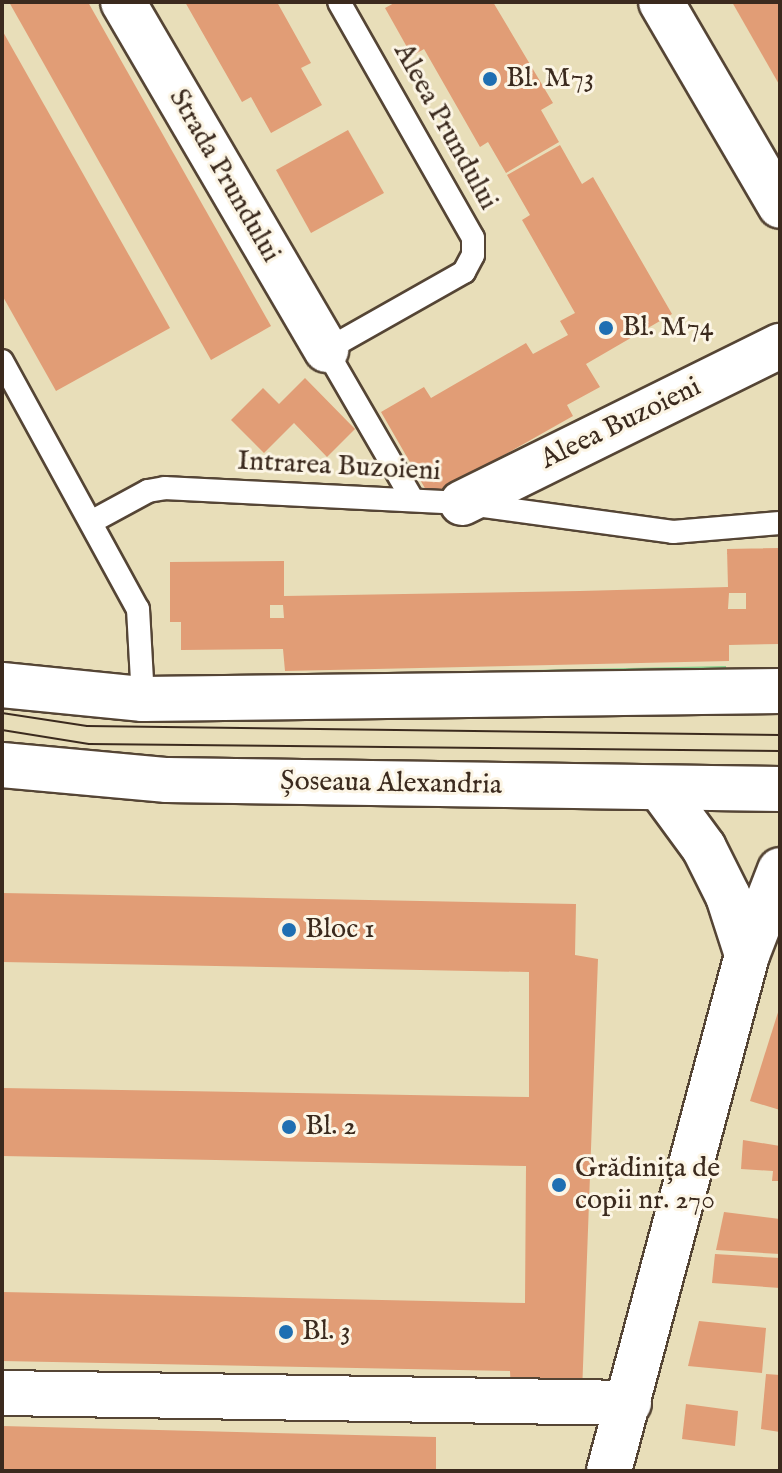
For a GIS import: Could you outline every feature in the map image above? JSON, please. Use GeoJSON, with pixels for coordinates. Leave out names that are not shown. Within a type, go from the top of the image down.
{"type":"FeatureCollection","features":[{"type":"Feature","properties":{"kind":"street","name":"Strada Prundului"},"geometry":{"type":"LineString","coordinates":[[123,2],[326,350]]}},
{"type":"Feature","properties":{"kind":"street"},"geometry":{"type":"LineString","coordinates":[[661,2],[780,206]]}},
{"type":"Feature","properties":{"kind":"street","name":"Aleea Buzoieni"},"geometry":{"type":"LineString","coordinates":[[462,503],[780,346]]}},
{"type":"Feature","properties":{"kind":"street"},"geometry":{"type":"LineString","coordinates":[[2,685],[143,699],[780,691]]}},
{"type":"Feature","properties":{"kind":"street","name":"Șoseaua Alexandria"},"geometry":{"type":"LineString","coordinates":[[2,765],[167,780],[780,789]]}},
{"type":"Feature","properties":{"kind":"street"},"geometry":{"type":"LineString","coordinates":[[660,788],[704,848],[764,960]]}},
{"type":"Feature","properties":{"kind":"street"},"geometry":{"type":"LineString","coordinates":[[609,1471],[764,960],[780,870]]}},
{"type":"Feature","properties":{"kind":"street"},"geometry":{"type":"LineString","coordinates":[[2,1393],[629,1403]]}},
{"type":"Feature","properties":{"kind":"lane","name":"Aleea Prundului"},"geometry":{"type":"LineString","coordinates":[[326,350],[464,272],[473,255],[473,238],[339,2]]}},
{"type":"Feature","properties":{"kind":"lane"},"geometry":{"type":"LineString","coordinates":[[326,350],[413,500]]}},
{"type":"Feature","properties":{"kind":"lane"},"geometry":{"type":"LineString","coordinates":[[2,361],[138,609],[143,699]]}},
{"type":"Feature","properties":{"kind":"lane","name":"Intrarea Buzoieni"},"geometry":{"type":"LineString","coordinates":[[91,522],[148,491],[165,488],[462,503],[549,512],[673,532],[780,523]]}},
{"type":"Feature","properties":{"kind":"green space"},"geometry":{"type":"Polygon","coordinates":[[[726,666],[726,674],[286,675],[726,666]]]}},
{"type":"Feature","properties":{"kind":"building"},"geometry":{"type":"Polygon","coordinates":[[[9,2],[88,2],[271,326],[211,360],[9,2]]]}},
{"type":"Feature","properties":{"kind":"building"},"geometry":{"type":"Polygon","coordinates":[[[185,2],[277,2],[311,63],[301,68],[322,105],[271,133],[251,97],[242,102],[185,2]]]}},
{"type":"Feature","properties":{"kind":"building","name":"Bl. M73"},"geometry":{"type":"Polygon","coordinates":[[[396,2],[493,2],[553,103],[541,110],[559,142],[506,173],[488,142],[480,147],[424,49],[412,56],[385,8],[396,2]]]}},
{"type":"Feature","properties":{"kind":"building"},"geometry":{"type":"Polygon","coordinates":[[[732,2],[780,2],[780,86],[732,2]]]}},
{"type":"Feature","properties":{"kind":"building"},"geometry":{"type":"Polygon","coordinates":[[[2,30],[170,328],[56,391],[2,295],[2,30]]]}},
{"type":"Feature","properties":{"kind":"building"},"geometry":{"type":"Polygon","coordinates":[[[348,130],[384,193],[311,233],[276,170],[348,130]]]}},
{"type":"Feature","properties":{"kind":"building","name":"Bl. M74"},"geometry":{"type":"Polygon","coordinates":[[[560,145],[582,184],[593,177],[672,314],[586,364],[600,387],[567,405],[573,416],[430,497],[381,412],[424,387],[431,398],[526,343],[533,354],[568,335],[560,321],[575,313],[522,220],[530,215],[507,175],[560,145]]]}},
{"type":"Feature","properties":{"kind":"building"},"geometry":{"type":"Polygon","coordinates":[[[305,378],[355,429],[327,457],[294,423],[264,453],[231,420],[263,388],[279,404],[305,378]]]}},
{"type":"Feature","properties":{"kind":"building"},"geometry":{"type":"Polygon","coordinates":[[[780,548],[780,644],[729,645],[729,661],[285,671],[283,649],[181,650],[181,622],[170,622],[170,562],[284,561],[284,596],[580,591],[728,587],[727,549],[780,548]],[[729,593],[728,609],[746,609],[746,593],[729,593]],[[270,605],[270,618],[284,618],[283,605],[270,605]]]}},
{"type":"Feature","properties":{"kind":"building"},"geometry":{"type":"Polygon","coordinates":[[[2,893],[576,904],[575,955],[598,959],[582,1393],[511,1394],[510,1371],[2,1361],[2,1292],[525,1303],[526,1166],[2,1156],[2,1088],[529,1097],[529,972],[2,962],[2,893]]]}},
{"type":"Feature","properties":{"kind":"building"},"geometry":{"type":"Polygon","coordinates":[[[780,1006],[780,1110],[750,1101],[780,1006]]]}},
{"type":"Feature","properties":{"kind":"building"},"geometry":{"type":"Polygon","coordinates":[[[743,1140],[780,1146],[780,1181],[772,1181],[773,1171],[741,1169],[743,1140]]]}},
{"type":"Feature","properties":{"kind":"building"},"geometry":{"type":"Polygon","coordinates":[[[724,1212],[780,1219],[780,1254],[716,1250],[724,1212]]]}},
{"type":"Feature","properties":{"kind":"building"},"geometry":{"type":"Polygon","coordinates":[[[715,1254],[780,1258],[780,1288],[712,1283],[715,1254]]]}},
{"type":"Feature","properties":{"kind":"building"},"geometry":{"type":"Polygon","coordinates":[[[699,1321],[766,1328],[762,1373],[688,1366],[699,1321]]]}},
{"type":"Feature","properties":{"kind":"building"},"geometry":{"type":"Polygon","coordinates":[[[766,1374],[780,1375],[780,1432],[761,1429],[766,1374]]]}},
{"type":"Feature","properties":{"kind":"building"},"geometry":{"type":"Polygon","coordinates":[[[686,1404],[738,1411],[735,1446],[682,1439],[686,1404]]]}},
{"type":"Feature","properties":{"kind":"building"},"geometry":{"type":"Polygon","coordinates":[[[2,1426],[436,1437],[436,1471],[2,1471],[2,1426]]]}},
{"type":"Feature","properties":{"kind":"tram line"},"geometry":{"type":"LineString","coordinates":[[2,713],[87,726],[780,735]]}},
{"type":"Feature","properties":{"kind":"tram line"},"geometry":{"type":"LineString","coordinates":[[2,730],[89,744],[780,751]]}},
{"type":"Feature","properties":{"kind":"place","name":"Bl. M73"},"geometry":{"type":"Point","coordinates":[490,79]}},
{"type":"Feature","properties":{"kind":"place","name":"Bl. M74"},"geometry":{"type":"Point","coordinates":[606,328]}},
{"type":"Feature","properties":{"kind":"place","name":"Bloc 1"},"geometry":{"type":"Point","coordinates":[289,930]}},
{"type":"Feature","properties":{"kind":"place","name":"Bl. 2"},"geometry":{"type":"Point","coordinates":[289,1127]}},
{"type":"Feature","properties":{"kind":"place","name":"Grădinița de copii nr. 270"},"geometry":{"type":"Point","coordinates":[559,1185]}},
{"type":"Feature","properties":{"kind":"place","name":"Bl. 3"},"geometry":{"type":"Point","coordinates":[286,1332]}}]}
